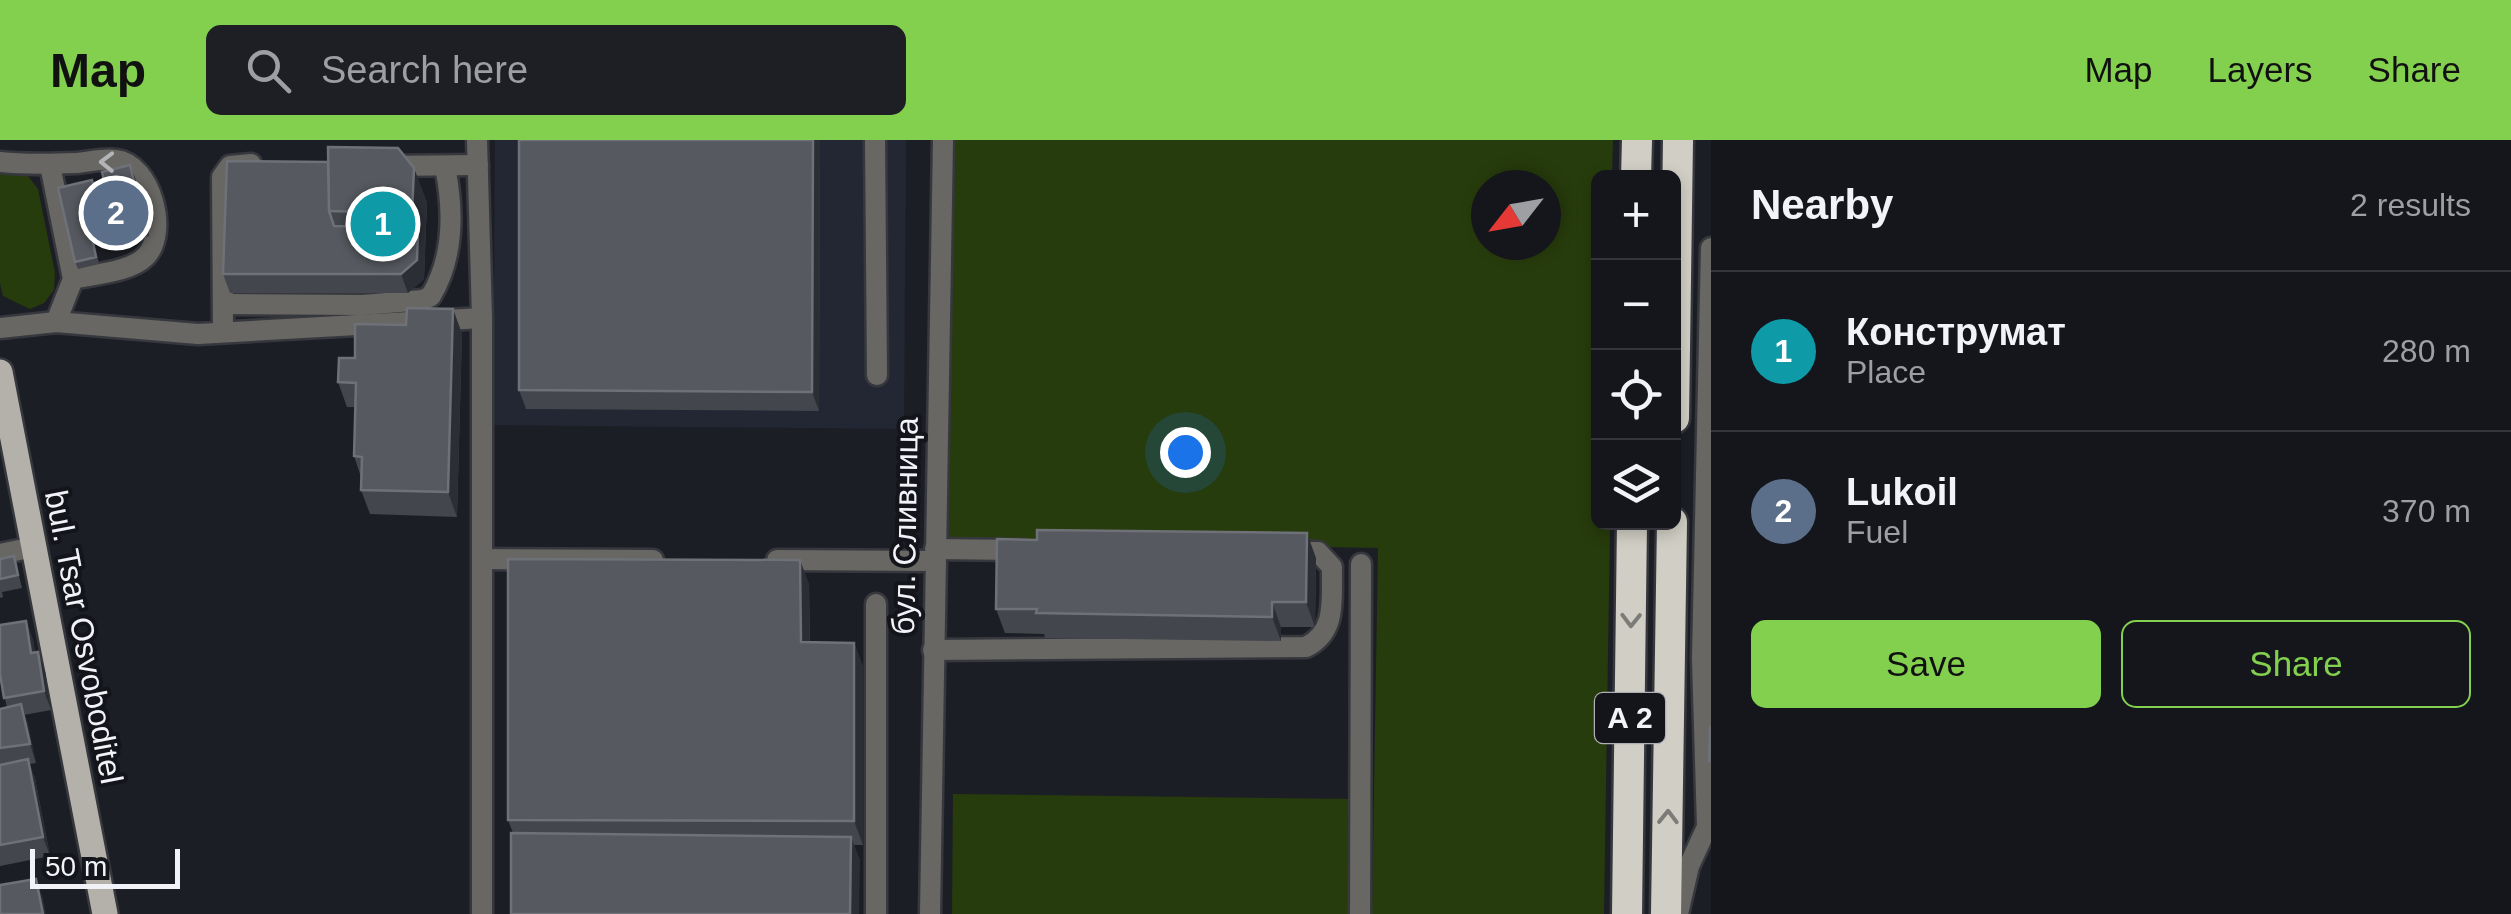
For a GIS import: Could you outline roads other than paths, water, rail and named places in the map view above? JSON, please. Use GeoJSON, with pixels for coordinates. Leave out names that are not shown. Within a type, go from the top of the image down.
{"type":"FeatureCollection","features":[{"type":"Feature","properties":{"kind":"highway"},"geometry":{"type":"LineString","coordinates":[[1636,140],[1636,170]]}},
{"type":"Feature","properties":{"kind":"highway"},"geometry":{"type":"LineString","coordinates":[[1675,350],[1678,140]]}},
{"type":"Feature","properties":{"kind":"highway","name":"A 2"},"geometry":{"type":"LineString","coordinates":[[1628,914],[1632,530]]}},
{"type":"Feature","properties":{"kind":"highway","name":"A 2"},"geometry":{"type":"LineString","coordinates":[[1666,914],[1672,530]]}},
{"type":"Feature","properties":{"kind":"main road","name":"bul. Tsar Osvoboditel"},"geometry":{"type":"LineString","coordinates":[[0,377],[8,457],[34,547],[105,914]]}},
{"type":"Feature","properties":{"kind":"street"},"geometry":{"type":"LineString","coordinates":[[477,140],[482,318],[482,914]]}},
{"type":"Feature","properties":{"kind":"street"},"geometry":{"type":"LineString","coordinates":[[875,140],[877,376]]}},
{"type":"Feature","properties":{"kind":"street","name":"бул. Сливница"},"geometry":{"type":"LineString","coordinates":[[930,914],[943,140]]}},
{"type":"Feature","properties":{"kind":"street"},"geometry":{"type":"LineString","coordinates":[[0,162],[117,160],[140,174],[152,204],[156,229],[149,254],[138,263],[74,279]]}},
{"type":"Feature","properties":{"kind":"street"},"geometry":{"type":"LineString","coordinates":[[50,164],[74,279],[56,322]]}},
{"type":"Feature","properties":{"kind":"street"},"geometry":{"type":"LineString","coordinates":[[223,330],[222,177],[226,169],[236,164],[274,164]]}},
{"type":"Feature","properties":{"kind":"street"},"geometry":{"type":"LineString","coordinates":[[369,166],[445,168],[478,164]]}},
{"type":"Feature","properties":{"kind":"street"},"geometry":{"type":"LineString","coordinates":[[225,304],[363,306],[431,296],[445,265],[452,204],[445,168]]}},
{"type":"Feature","properties":{"kind":"street"},"geometry":{"type":"LineString","coordinates":[[1678,914],[1689,866],[1709,826],[1702,660],[1711,248]]}},
{"type":"Feature","properties":{"kind":"street"},"geometry":{"type":"LineString","coordinates":[[0,328],[56,322],[198,334],[482,318]]}},
{"type":"Feature","properties":{"kind":"street"},"geometry":{"type":"LineString","coordinates":[[0,554],[34,547]]}},
{"type":"Feature","properties":{"kind":"street"},"geometry":{"type":"LineString","coordinates":[[758,560],[1050,550]]}},
{"type":"Feature","properties":{"kind":"street"},"geometry":{"type":"LineString","coordinates":[[933,650],[1306,647],[1318,641],[1330,624],[1329,561],[1318,552],[1261,552]]}},
{"type":"Feature","properties":{"kind":"street"},"geometry":{"type":"LineString","coordinates":[[483,559],[680,560]]}},
{"type":"Feature","properties":{"kind":"street"},"geometry":{"type":"LineString","coordinates":[[1360,914],[1362,564]]}},
{"type":"Feature","properties":{"kind":"street"},"geometry":{"type":"LineString","coordinates":[[876,604],[876,914]]}},
{"type":"Feature","properties":{"kind":"street"},"geometry":{"type":"LineString","coordinates":[[1702,660],[1711,680]]}},
{"type":"Feature","properties":{"kind":"place","name":"Lukoil"},"geometry":{"type":"Point","coordinates":[116,213]}},
{"type":"Feature","properties":{"kind":"place","name":"Конструмат"},"geometry":{"type":"Point","coordinates":[383,224]}}]}
